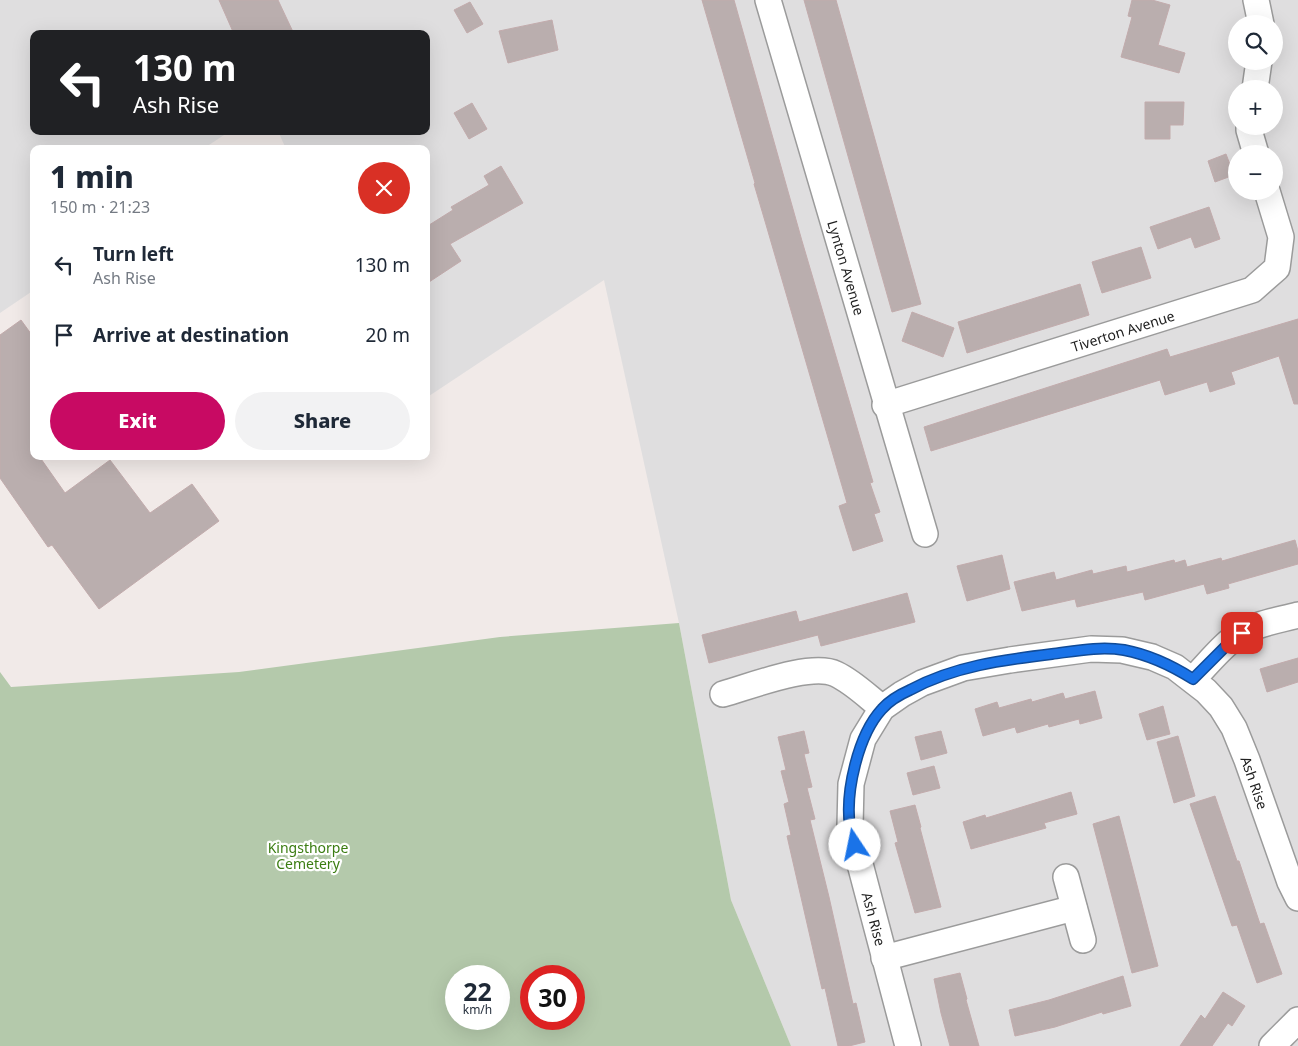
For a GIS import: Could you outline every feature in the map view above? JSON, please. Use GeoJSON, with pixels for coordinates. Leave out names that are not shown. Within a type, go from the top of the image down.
{"type":"FeatureCollection","features":[{"type":"Feature","properties":{"kind":"street","name":"Lynton Avenue"},"geometry":{"type":"LineString","coordinates":[[768,0],[885,405],[925,534]]}},
{"type":"Feature","properties":{"kind":"street"},"geometry":{"type":"LineString","coordinates":[[1256,0],[1259,15]]}},
{"type":"Feature","properties":{"kind":"street","name":"Tiverton Avenue"},"geometry":{"type":"LineString","coordinates":[[885,405],[1252,290],[1278,268],[1281,237],[1270,200]]}},
{"type":"Feature","properties":{"kind":"street"},"geometry":{"type":"LineString","coordinates":[[1193,679],[1228,644],[1242,633],[1263,624],[1298,615]]}},
{"type":"Feature","properties":{"kind":"street","name":"Ash Rise"},"geometry":{"type":"LineString","coordinates":[[908,1046],[850,826],[850,784],[863,739],[882,708],[922,683],[963,668],[1091,649],[1122,650],[1152,657],[1175,668],[1206,690],[1221,707],[1234,728],[1290,882],[1298,898]]}},
{"type":"Feature","properties":{"kind":"street"},"geometry":{"type":"LineString","coordinates":[[723,694],[800,672],[818,670],[834,672],[850,682],[882,708]]}},
{"type":"Feature","properties":{"kind":"street"},"geometry":{"type":"LineString","coordinates":[[1066,877],[1083,940]]}},
{"type":"Feature","properties":{"kind":"street","name":"Ash Rise"},"geometry":{"type":"LineString","coordinates":[[884,958],[1074,908]]}},
{"type":"Feature","properties":{"kind":"street"},"geometry":{"type":"LineString","coordinates":[[1272,1046],[1298,1020]]}},
{"type":"Feature","properties":{"kind":"shaded area"},"geometry":{"type":"Polygon","coordinates":[[[0,0],[1298,0],[1298,1046],[791,1046],[731,900],[679,623],[604,280],[430,395],[430,145],[284,145],[280,135],[430,135],[430,30],[30,30],[30,135],[224,135],[209,145],[30,145],[30,293],[0,313],[0,0]]]}},
{"type":"Feature","properties":{"kind":"green space","name":"Kingsthorpe Cemetery"},"geometry":{"type":"Polygon","coordinates":[[[679,623],[731,900],[791,1046],[0,1046],[0,672],[11,687],[239,672],[500,637],[679,623]]]}},
{"type":"Feature","properties":{"kind":"building"},"geometry":{"type":"Polygon","coordinates":[[[219,0],[278,0],[292,30],[232,30],[219,0]]]}},
{"type":"Feature","properties":{"kind":"building"},"geometry":{"type":"Polygon","coordinates":[[[702,0],[734,0],[873,482],[870,483],[880,512],[874,514],[883,541],[853,551],[839,506],[847,503],[702,0]]]}},
{"type":"Feature","properties":{"kind":"building"},"geometry":{"type":"Polygon","coordinates":[[[804,0],[836,0],[921,304],[892,312],[804,0]]]}},
{"type":"Feature","properties":{"kind":"building"},"geometry":{"type":"Polygon","coordinates":[[[1132,0],[1152,0],[1170,5],[1158,45],[1185,53],[1179,73],[1121,57],[1132,17],[1128,16],[1132,0]]]}},
{"type":"Feature","properties":{"kind":"building"},"geometry":{"type":"Polygon","coordinates":[[[470,2],[483,24],[467,33],[454,10],[470,2]]]}},
{"type":"Feature","properties":{"kind":"building"},"geometry":{"type":"Polygon","coordinates":[[[552,20],[558,50],[508,63],[499,31],[552,20]]]}},
{"type":"Feature","properties":{"kind":"building"},"geometry":{"type":"Polygon","coordinates":[[[1145,102],[1184,102],[1183,125],[1170,125],[1170,139],[1145,139],[1145,102]]]}},
{"type":"Feature","properties":{"kind":"building"},"geometry":{"type":"Polygon","coordinates":[[[472,103],[487,129],[469,139],[454,113],[472,103]]]}},
{"type":"Feature","properties":{"kind":"building"},"geometry":{"type":"Polygon","coordinates":[[[1226,154],[1228,159],[1228,177],[1215,182],[1208,161],[1226,154]]]}},
{"type":"Feature","properties":{"kind":"building"},"geometry":{"type":"Polygon","coordinates":[[[501,166],[523,203],[450,244],[461,261],[430,281],[430,224],[453,210],[451,207],[489,185],[484,176],[501,166]]]}},
{"type":"Feature","properties":{"kind":"building"},"geometry":{"type":"Polygon","coordinates":[[[1209,207],[1220,239],[1195,248],[1191,237],[1158,249],[1150,227],[1209,207]]]}},
{"type":"Feature","properties":{"kind":"building"},"geometry":{"type":"Polygon","coordinates":[[[1141,247],[1151,278],[1102,293],[1092,262],[1141,247]]]}},
{"type":"Feature","properties":{"kind":"building"},"geometry":{"type":"Polygon","coordinates":[[[1080,284],[1089,315],[967,353],[958,322],[1080,284]]]}},
{"type":"Feature","properties":{"kind":"building"},"geometry":{"type":"Polygon","coordinates":[[[912,312],[954,328],[943,357],[902,341],[912,312]]]}},
{"type":"Feature","properties":{"kind":"building"},"geometry":{"type":"Polygon","coordinates":[[[1298,319],[1298,404],[1294,404],[1279,356],[1231,372],[1235,384],[1210,392],[1207,382],[1165,395],[1160,380],[931,451],[924,427],[1167,349],[1170,357],[1298,319]]]}},
{"type":"Feature","properties":{"kind":"building"},"geometry":{"type":"Polygon","coordinates":[[[21,320],[30,332],[30,460],[42,460],[65,493],[110,460],[150,513],[192,484],[219,521],[99,609],[52,545],[48,547],[0,478],[0,335],[21,320]]]}},
{"type":"Feature","properties":{"kind":"building"},"geometry":{"type":"Polygon","coordinates":[[[1295,540],[1298,551],[1298,564],[1228,584],[1229,588],[1207,594],[1204,584],[1145,600],[1143,592],[1077,607],[1075,599],[1022,611],[1014,582],[1054,572],[1056,580],[1092,570],[1093,574],[1126,566],[1127,572],[1174,560],[1175,563],[1185,560],[1187,567],[1221,558],[1222,561],[1295,540]]]}},
{"type":"Feature","properties":{"kind":"building"},"geometry":{"type":"Polygon","coordinates":[[[1002,555],[1010,589],[967,601],[957,566],[1002,555]]]}},
{"type":"Feature","properties":{"kind":"building"},"geometry":{"type":"Polygon","coordinates":[[[907,593],[915,622],[821,646],[818,635],[709,663],[702,635],[796,611],[799,622],[907,593]]]}},
{"type":"Feature","properties":{"kind":"building"},"geometry":{"type":"Polygon","coordinates":[[[1298,658],[1298,682],[1267,692],[1260,669],[1298,658]]]}},
{"type":"Feature","properties":{"kind":"building"},"geometry":{"type":"Polygon","coordinates":[[[1095,691],[1102,718],[1080,724],[1079,719],[1049,727],[1048,724],[1017,733],[1015,727],[983,736],[975,709],[997,702],[999,708],[1031,699],[1032,702],[1063,693],[1065,699],[1095,691]]]}},
{"type":"Feature","properties":{"kind":"building"},"geometry":{"type":"Polygon","coordinates":[[[1163,706],[1170,734],[1147,740],[1139,714],[1163,706]]]}},
{"type":"Feature","properties":{"kind":"building"},"geometry":{"type":"Polygon","coordinates":[[[804,731],[809,753],[804,754],[812,787],[807,788],[815,819],[810,820],[853,1004],[856,1003],[865,1042],[849,1046],[838,1046],[825,988],[822,989],[787,836],[791,835],[784,804],[789,802],[781,771],[786,770],[778,737],[804,731]]]}},
{"type":"Feature","properties":{"kind":"building"},"geometry":{"type":"Polygon","coordinates":[[[941,731],[947,753],[921,760],[915,737],[941,731]]]}},
{"type":"Feature","properties":{"kind":"building"},"geometry":{"type":"Polygon","coordinates":[[[1178,736],[1195,796],[1174,803],[1157,742],[1178,736]]]}},
{"type":"Feature","properties":{"kind":"building"},"geometry":{"type":"Polygon","coordinates":[[[934,766],[940,788],[913,795],[907,773],[934,766]]]}},
{"type":"Feature","properties":{"kind":"building"},"geometry":{"type":"Polygon","coordinates":[[[1071,792],[1077,814],[1044,823],[1046,828],[971,849],[963,822],[985,815],[986,818],[1071,792]]]}},
{"type":"Feature","properties":{"kind":"building"},"geometry":{"type":"Polygon","coordinates":[[[1215,796],[1260,924],[1264,923],[1282,974],[1257,983],[1237,925],[1232,926],[1190,804],[1215,796]]]}},
{"type":"Feature","properties":{"kind":"building"},"geometry":{"type":"Polygon","coordinates":[[[915,805],[941,907],[915,913],[895,843],[898,842],[890,811],[915,805]]]}},
{"type":"Feature","properties":{"kind":"building"},"geometry":{"type":"Polygon","coordinates":[[[1119,816],[1158,966],[1132,973],[1093,824],[1119,816]]]}},
{"type":"Feature","properties":{"kind":"building"},"geometry":{"type":"Polygon","coordinates":[[[960,973],[979,1046],[950,1046],[941,1013],[934,979],[960,973]]]}},
{"type":"Feature","properties":{"kind":"building"},"geometry":{"type":"Polygon","coordinates":[[[1123,976],[1131,1006],[1015,1036],[1009,1010],[1049,1000],[1123,976]]]}},
{"type":"Feature","properties":{"kind":"building"},"geometry":{"type":"Polygon","coordinates":[[[1223,992],[1245,1006],[1232,1026],[1228,1023],[1212,1046],[1180,1046],[1201,1015],[1205,1019],[1223,992]]]}},
{"type":"Feature","properties":{"kind":"route"},"geometry":{"type":"LineString","coordinates":[[855,845],[850,826],[850,784],[863,739],[882,708],[922,683],[963,668],[1091,649],[1122,650],[1152,657],[1193,679],[1228,644],[1242,633]]}}]}
